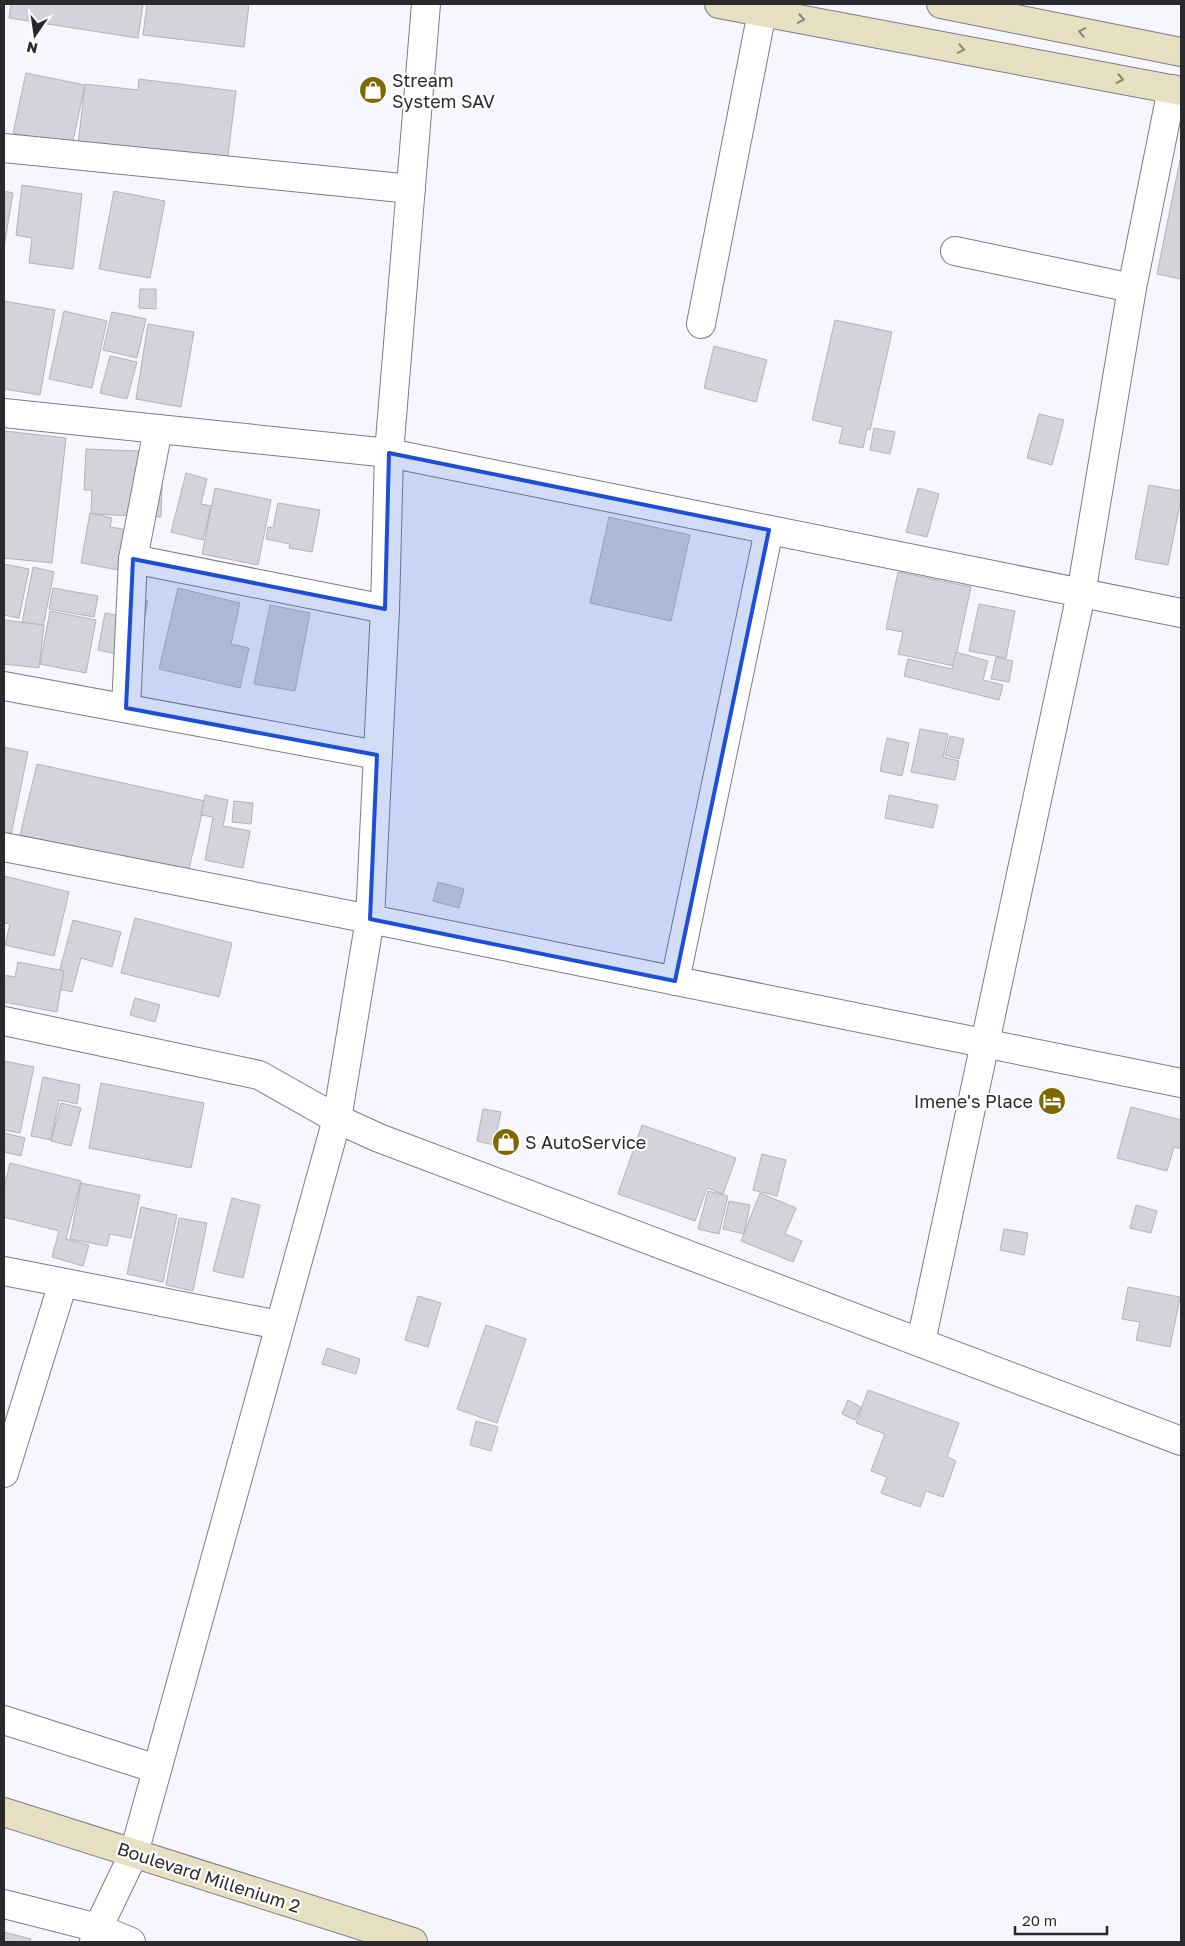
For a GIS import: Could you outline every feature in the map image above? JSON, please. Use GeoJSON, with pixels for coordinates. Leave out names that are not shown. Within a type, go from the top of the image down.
{"type":"FeatureCollection","features":[{"type":"Feature","properties":{"kind":"street"},"geometry":{"type":"LineString","coordinates":[[96,1935],[134,1853],[337,1119],[370,919],[385,609],[389,453],[426,4]]}},
{"type":"Feature","properties":{"kind":"street"},"geometry":{"type":"LineString","coordinates":[[719,4],[1177,90],[1132,288],[1081,594],[921,1342]]}},
{"type":"Feature","properties":{"kind":"street"},"geometry":{"type":"LineString","coordinates":[[941,4],[1181,52]]}},
{"type":"Feature","properties":{"kind":"street"},"geometry":{"type":"LineString","coordinates":[[701,324],[762,12]]}},
{"type":"Feature","properties":{"kind":"street"},"geometry":{"type":"LineString","coordinates":[[4,148],[410,189]]}},
{"type":"Feature","properties":{"kind":"street"},"geometry":{"type":"LineString","coordinates":[[954,252],[1132,288]]}},
{"type":"Feature","properties":{"kind":"street"},"geometry":{"type":"LineString","coordinates":[[4,413],[389,453],[1181,613]]}},
{"type":"Feature","properties":{"kind":"street"},"geometry":{"type":"LineString","coordinates":[[126,708],[132,559],[158,429]]}},
{"type":"Feature","properties":{"kind":"street"},"geometry":{"type":"LineString","coordinates":[[675,981],[769,530]]}},
{"type":"Feature","properties":{"kind":"street"},"geometry":{"type":"LineString","coordinates":[[132,559],[385,609]]}},
{"type":"Feature","properties":{"kind":"street"},"geometry":{"type":"LineString","coordinates":[[4,686],[377,755]]}},
{"type":"Feature","properties":{"kind":"street"},"geometry":{"type":"LineString","coordinates":[[4,847],[1181,1083]]}},
{"type":"Feature","properties":{"kind":"street"},"geometry":{"type":"LineString","coordinates":[[4,1021],[259,1075],[337,1119],[379,1138],[1181,1441]]}},
{"type":"Feature","properties":{"kind":"street"},"geometry":{"type":"LineString","coordinates":[[4,1271],[279,1324]]}},
{"type":"Feature","properties":{"kind":"street"},"geometry":{"type":"LineString","coordinates":[[4,1473],[63,1283]]}},
{"type":"Feature","properties":{"kind":"street"},"geometry":{"type":"LineString","coordinates":[[4,1720],[157,1769]]}},
{"type":"Feature","properties":{"kind":"street","name":"Boulevard Millenium 2"},"geometry":{"type":"LineString","coordinates":[[4,1812],[414,1942]]}},
{"type":"Feature","properties":{"kind":"street"},"geometry":{"type":"LineString","coordinates":[[4,1904],[96,1935],[131,1942]]}},
{"type":"Feature","properties":{"kind":"highlighted area"},"geometry":{"type":"Polygon","coordinates":[[[389,453],[769,530],[675,981],[370,919],[377,755],[126,708],[133,559],[385,609],[389,453]]]}},
{"type":"Feature","properties":{"kind":"building"},"geometry":{"type":"Polygon","coordinates":[[[11,4],[143,4],[138,38],[9,18],[11,4]]]}},
{"type":"Feature","properties":{"kind":"building"},"geometry":{"type":"Polygon","coordinates":[[[147,4],[249,4],[244,47],[143,35],[147,4]]]}},
{"type":"Feature","properties":{"kind":"building"},"geometry":{"type":"Polygon","coordinates":[[[26,73],[85,85],[72,145],[13,133],[26,73]]]}},
{"type":"Feature","properties":{"kind":"building"},"geometry":{"type":"Polygon","coordinates":[[[139,79],[236,91],[227,163],[78,145],[85,84],[138,90],[139,79]]]}},
{"type":"Feature","properties":{"kind":"building"},"geometry":{"type":"Polygon","coordinates":[[[1181,155],[1181,279],[1157,274],[1181,155]]]}},
{"type":"Feature","properties":{"kind":"building"},"geometry":{"type":"Polygon","coordinates":[[[22,185],[82,194],[73,269],[29,263],[32,238],[16,235],[22,185]]]}},
{"type":"Feature","properties":{"kind":"building"},"geometry":{"type":"Polygon","coordinates":[[[4,191],[13,193],[4,247],[4,191]]]}},
{"type":"Feature","properties":{"kind":"building"},"geometry":{"type":"Polygon","coordinates":[[[114,191],[165,201],[150,278],[99,269],[114,191]]]}},
{"type":"Feature","properties":{"kind":"building"},"geometry":{"type":"Polygon","coordinates":[[[140,289],[156,289],[156,309],[139,308],[140,289]]]}},
{"type":"Feature","properties":{"kind":"building"},"geometry":{"type":"Polygon","coordinates":[[[4,301],[55,310],[40,395],[4,389],[4,301]]]}},
{"type":"Feature","properties":{"kind":"building"},"geometry":{"type":"Polygon","coordinates":[[[64,311],[107,321],[92,388],[49,379],[64,311]]]}},
{"type":"Feature","properties":{"kind":"building"},"geometry":{"type":"Polygon","coordinates":[[[112,312],[146,319],[137,358],[103,350],[112,312]]]}},
{"type":"Feature","properties":{"kind":"building"},"geometry":{"type":"Polygon","coordinates":[[[835,320],[892,332],[870,430],[867,429],[863,448],[839,443],[843,427],[812,420],[835,320]]]}},
{"type":"Feature","properties":{"kind":"building"},"geometry":{"type":"Polygon","coordinates":[[[148,324],[194,332],[181,407],[136,399],[148,324]]]}},
{"type":"Feature","properties":{"kind":"building"},"geometry":{"type":"Polygon","coordinates":[[[714,346],[767,360],[756,402],[704,388],[714,346]]]}},
{"type":"Feature","properties":{"kind":"building"},"geometry":{"type":"Polygon","coordinates":[[[110,356],[137,362],[127,399],[100,393],[110,356]]]}},
{"type":"Feature","properties":{"kind":"building"},"geometry":{"type":"Polygon","coordinates":[[[1039,414],[1064,420],[1052,465],[1027,458],[1039,414]]]}},
{"type":"Feature","properties":{"kind":"building"},"geometry":{"type":"Polygon","coordinates":[[[874,428],[895,432],[890,454],[870,450],[874,428]]]}},
{"type":"Feature","properties":{"kind":"building"},"geometry":{"type":"Polygon","coordinates":[[[5,431],[66,438],[52,563],[4,558],[5,431]]]}},
{"type":"Feature","properties":{"kind":"building"},"geometry":{"type":"Polygon","coordinates":[[[86,449],[163,452],[161,517],[91,514],[92,490],[84,490],[86,449]]]}},
{"type":"Feature","properties":{"kind":"building"},"geometry":{"type":"Polygon","coordinates":[[[186,473],[207,479],[201,504],[211,506],[203,540],[171,532],[186,473]]]}},
{"type":"Feature","properties":{"kind":"building"},"geometry":{"type":"Polygon","coordinates":[[[1149,485],[1181,491],[1168,565],[1135,559],[1149,485]]]}},
{"type":"Feature","properties":{"kind":"building"},"geometry":{"type":"Polygon","coordinates":[[[215,488],[271,500],[258,565],[202,554],[215,488]]]}},
{"type":"Feature","properties":{"kind":"building"},"geometry":{"type":"Polygon","coordinates":[[[918,488],[939,494],[927,537],[906,532],[918,488]]]}},
{"type":"Feature","properties":{"kind":"building"},"geometry":{"type":"Polygon","coordinates":[[[278,503],[320,510],[312,552],[289,548],[290,544],[266,539],[268,527],[273,528],[278,503]]]}},
{"type":"Feature","properties":{"kind":"building"},"geometry":{"type":"Polygon","coordinates":[[[90,513],[112,518],[110,527],[147,533],[140,574],[81,563],[90,513]]]}},
{"type":"Feature","properties":{"kind":"building"},"geometry":{"type":"Polygon","coordinates":[[[609,517],[690,535],[671,621],[590,603],[609,517]]]}},
{"type":"Feature","properties":{"kind":"building"},"geometry":{"type":"Polygon","coordinates":[[[4,564],[29,569],[19,618],[4,615],[4,564]]]}},
{"type":"Feature","properties":{"kind":"building"},"geometry":{"type":"Polygon","coordinates":[[[33,567],[54,572],[43,627],[22,623],[33,567]]]}},
{"type":"Feature","properties":{"kind":"building"},"geometry":{"type":"Polygon","coordinates":[[[898,572],[971,587],[954,666],[898,654],[903,632],[886,629],[898,572]]]}},
{"type":"Feature","properties":{"kind":"building"},"geometry":{"type":"Polygon","coordinates":[[[53,588],[98,596],[94,617],[49,609],[53,588]]]}},
{"type":"Feature","properties":{"kind":"building"},"geometry":{"type":"Polygon","coordinates":[[[178,588],[240,603],[231,644],[249,648],[240,688],[159,669],[178,588]]]}},
{"type":"Feature","properties":{"kind":"building"},"geometry":{"type":"Polygon","coordinates":[[[125,596],[148,601],[136,658],[98,650],[105,613],[121,616],[125,596]]]}},
{"type":"Feature","properties":{"kind":"building"},"geometry":{"type":"Polygon","coordinates":[[[979,604],[1015,611],[1006,658],[969,651],[979,604]]]}},
{"type":"Feature","properties":{"kind":"building"},"geometry":{"type":"Polygon","coordinates":[[[270,605],[310,613],[295,691],[254,684],[270,605]]]}},
{"type":"Feature","properties":{"kind":"building"},"geometry":{"type":"Polygon","coordinates":[[[50,611],[96,620],[86,673],[40,664],[50,611]]]}},
{"type":"Feature","properties":{"kind":"building"},"geometry":{"type":"Polygon","coordinates":[[[4,620],[44,625],[39,668],[4,664],[4,620]]]}},
{"type":"Feature","properties":{"kind":"building"},"geometry":{"type":"Polygon","coordinates":[[[956,652],[988,661],[983,680],[1003,685],[999,700],[904,676],[908,659],[952,669],[956,652]]]}},
{"type":"Feature","properties":{"kind":"building"},"geometry":{"type":"Polygon","coordinates":[[[996,657],[1013,661],[1009,682],[991,679],[996,657]]]}},
{"type":"Feature","properties":{"kind":"building"},"geometry":{"type":"Polygon","coordinates":[[[920,729],[948,734],[943,757],[959,761],[955,780],[911,772],[920,729]]]}},
{"type":"Feature","properties":{"kind":"building"},"geometry":{"type":"Polygon","coordinates":[[[950,736],[964,739],[959,759],[945,755],[950,736]]]}},
{"type":"Feature","properties":{"kind":"building"},"geometry":{"type":"Polygon","coordinates":[[[887,738],[909,743],[902,776],[880,771],[887,738]]]}},
{"type":"Feature","properties":{"kind":"building"},"geometry":{"type":"Polygon","coordinates":[[[4,747],[28,752],[11,835],[4,834],[4,747]]]}},
{"type":"Feature","properties":{"kind":"building"},"geometry":{"type":"Polygon","coordinates":[[[37,764],[205,801],[188,873],[20,835],[37,764]]]}},
{"type":"Feature","properties":{"kind":"building"},"geometry":{"type":"Polygon","coordinates":[[[205,795],[228,800],[223,826],[250,831],[243,868],[205,860],[213,817],[201,815],[205,795]]]}},
{"type":"Feature","properties":{"kind":"building"},"geometry":{"type":"Polygon","coordinates":[[[889,795],[938,805],[933,828],[885,818],[889,795]]]}},
{"type":"Feature","properties":{"kind":"building"},"geometry":{"type":"Polygon","coordinates":[[[234,801],[253,803],[251,824],[232,822],[234,801]]]}},
{"type":"Feature","properties":{"kind":"building"},"geometry":{"type":"Polygon","coordinates":[[[4,876],[69,892],[54,956],[5,945],[10,924],[4,923],[4,876]]]}},
{"type":"Feature","properties":{"kind":"building"},"geometry":{"type":"Polygon","coordinates":[[[438,882],[464,889],[459,908],[433,901],[438,882]]]}},
{"type":"Feature","properties":{"kind":"building"},"geometry":{"type":"Polygon","coordinates":[[[135,918],[232,943],[219,997],[121,973],[135,918]]]}},
{"type":"Feature","properties":{"kind":"building"},"geometry":{"type":"Polygon","coordinates":[[[73,920],[121,932],[112,967],[81,958],[72,992],[55,988],[73,920]]]}},
{"type":"Feature","properties":{"kind":"building"},"geometry":{"type":"Polygon","coordinates":[[[18,962],[64,971],[57,1012],[4,1002],[4,975],[15,977],[18,962]]]}},
{"type":"Feature","properties":{"kind":"building"},"geometry":{"type":"Polygon","coordinates":[[[135,998],[160,1005],[155,1022],[130,1015],[135,998]]]}},
{"type":"Feature","properties":{"kind":"building"},"geometry":{"type":"Polygon","coordinates":[[[4,1061],[34,1067],[20,1133],[4,1130],[4,1061]]]}},
{"type":"Feature","properties":{"kind":"building"},"geometry":{"type":"Polygon","coordinates":[[[43,1077],[80,1085],[77,1104],[59,1100],[51,1140],[31,1136],[43,1077]]]}},
{"type":"Feature","properties":{"kind":"building"},"geometry":{"type":"Polygon","coordinates":[[[101,1083],[204,1103],[191,1168],[89,1148],[101,1083]]]}},
{"type":"Feature","properties":{"kind":"building"},"geometry":{"type":"Polygon","coordinates":[[[61,1103],[81,1108],[71,1146],[51,1141],[61,1103]]]}},
{"type":"Feature","properties":{"kind":"building"},"geometry":{"type":"Polygon","coordinates":[[[1131,1107],[1181,1120],[1181,1149],[1174,1147],[1167,1171],[1117,1158],[1131,1107]]]}},
{"type":"Feature","properties":{"kind":"building"},"geometry":{"type":"Polygon","coordinates":[[[483,1109],[501,1112],[494,1145],[477,1141],[483,1109]]]}},
{"type":"Feature","properties":{"kind":"building"},"geometry":{"type":"Polygon","coordinates":[[[642,1125],[736,1158],[723,1194],[707,1188],[695,1221],[618,1194],[642,1125]]]}},
{"type":"Feature","properties":{"kind":"building"},"geometry":{"type":"Polygon","coordinates":[[[4,1133],[25,1138],[21,1156],[4,1152],[4,1133]]]}},
{"type":"Feature","properties":{"kind":"building"},"geometry":{"type":"Polygon","coordinates":[[[762,1154],[786,1160],[777,1196],[753,1190],[762,1154]]]}},
{"type":"Feature","properties":{"kind":"building"},"geometry":{"type":"Polygon","coordinates":[[[10,1163],[81,1181],[66,1239],[89,1245],[83,1266],[52,1257],[59,1231],[4,1217],[4,1187],[10,1163]]]}},
{"type":"Feature","properties":{"kind":"building"},"geometry":{"type":"Polygon","coordinates":[[[81,1183],[140,1195],[131,1238],[110,1234],[107,1246],[70,1239],[81,1183]]]}},
{"type":"Feature","properties":{"kind":"building"},"geometry":{"type":"Polygon","coordinates":[[[708,1191],[728,1196],[719,1234],[698,1229],[708,1191]]]}},
{"type":"Feature","properties":{"kind":"building"},"geometry":{"type":"Polygon","coordinates":[[[760,1193],[796,1208],[785,1234],[802,1241],[793,1262],[741,1241],[760,1193]]]}},
{"type":"Feature","properties":{"kind":"building"},"geometry":{"type":"Polygon","coordinates":[[[232,1198],[260,1205],[243,1278],[213,1271],[232,1198]]]}},
{"type":"Feature","properties":{"kind":"building"},"geometry":{"type":"Polygon","coordinates":[[[729,1201],[750,1205],[744,1234],[723,1229],[729,1201]]]}},
{"type":"Feature","properties":{"kind":"building"},"geometry":{"type":"Polygon","coordinates":[[[1136,1205],[1157,1211],[1151,1233],[1130,1228],[1136,1205]]]}},
{"type":"Feature","properties":{"kind":"building"},"geometry":{"type":"Polygon","coordinates":[[[141,1207],[177,1215],[163,1282],[127,1274],[141,1207]]]}},
{"type":"Feature","properties":{"kind":"building"},"geometry":{"type":"Polygon","coordinates":[[[179,1218],[207,1223],[193,1291],[166,1285],[179,1218]]]}},
{"type":"Feature","properties":{"kind":"building"},"geometry":{"type":"Polygon","coordinates":[[[1004,1229],[1028,1233],[1024,1255],[1000,1250],[1004,1229]]]}},
{"type":"Feature","properties":{"kind":"building"},"geometry":{"type":"Polygon","coordinates":[[[1128,1287],[1180,1297],[1170,1347],[1136,1340],[1140,1322],[1122,1319],[1128,1287]]]}},
{"type":"Feature","properties":{"kind":"building"},"geometry":{"type":"Polygon","coordinates":[[[418,1296],[441,1303],[428,1347],[405,1340],[418,1296]]]}},
{"type":"Feature","properties":{"kind":"building"},"geometry":{"type":"Polygon","coordinates":[[[486,1325],[526,1339],[497,1423],[457,1409],[486,1325]]]}},
{"type":"Feature","properties":{"kind":"building"},"geometry":{"type":"Polygon","coordinates":[[[327,1348],[360,1359],[356,1374],[322,1364],[327,1348]]]}},
{"type":"Feature","properties":{"kind":"building"},"geometry":{"type":"Polygon","coordinates":[[[868,1390],[959,1423],[947,1457],[956,1461],[943,1497],[926,1491],[920,1507],[881,1493],[887,1477],[871,1471],[885,1434],[856,1423],[868,1390]]]}},
{"type":"Feature","properties":{"kind":"building"},"geometry":{"type":"Polygon","coordinates":[[[848,1400],[861,1407],[855,1420],[842,1414],[848,1400]]]}},
{"type":"Feature","properties":{"kind":"building"},"geometry":{"type":"Polygon","coordinates":[[[476,1421],[498,1427],[491,1451],[470,1445],[476,1421]]]}},
{"type":"Feature","properties":{"kind":"building"},"geometry":{"type":"Polygon","coordinates":[[[4,1932],[31,1939],[30,1942],[4,1942],[4,1932]]]}},
{"type":"Feature","properties":{"kind":"place","name":"Stream System SAV"},"geometry":{"type":"Point","coordinates":[373,90]}},
{"type":"Feature","properties":{"kind":"place","name":"Imene's Place"},"geometry":{"type":"Point","coordinates":[1052,1101]}},
{"type":"Feature","properties":{"kind":"place","name":"S AutoService"},"geometry":{"type":"Point","coordinates":[506,1142]}}]}
